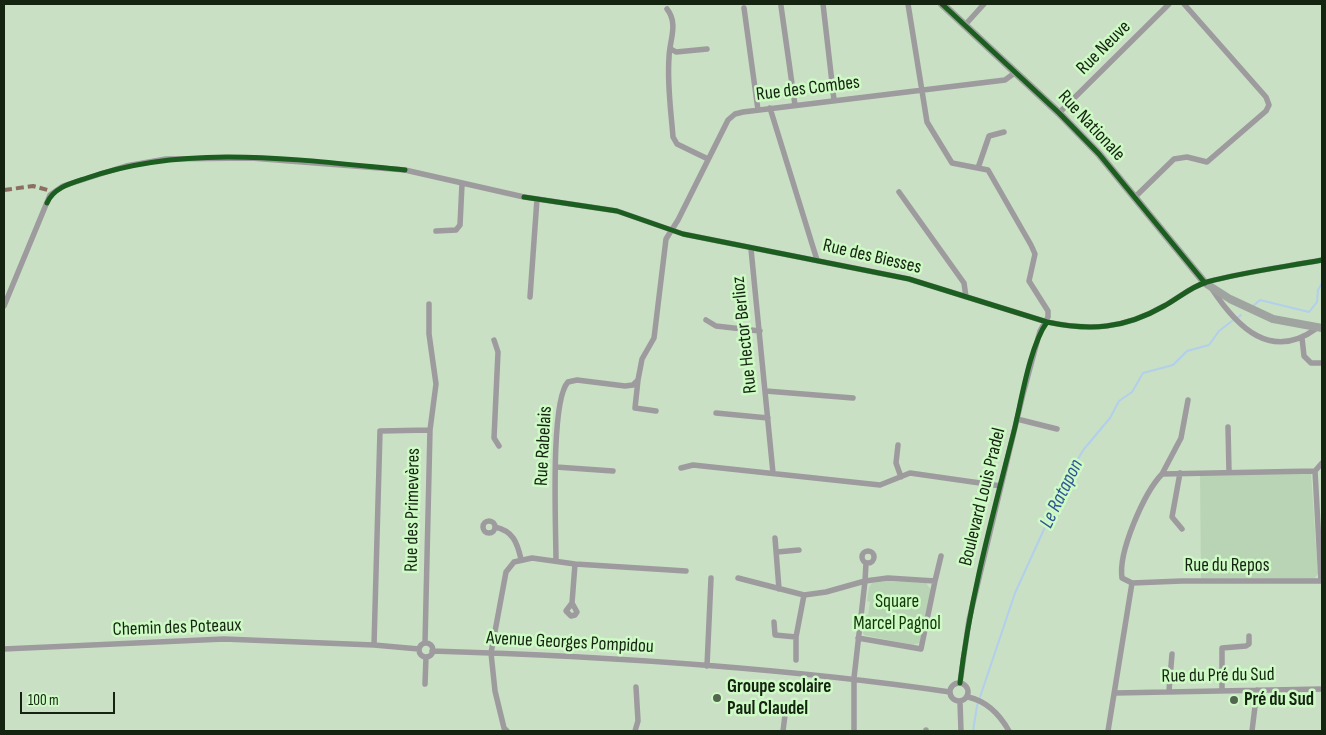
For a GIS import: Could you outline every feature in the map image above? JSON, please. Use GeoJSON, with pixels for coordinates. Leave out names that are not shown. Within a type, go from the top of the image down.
{"type":"FeatureCollection","features":[{"type":"Feature","properties":{"kind":"main road","name":"Rue Nationale"},"geometry":{"type":"LineString","coordinates":[[942,4],[1059,113],[1099,154],[1208,285],[1255,312],[1273,319],[1320,328]]}},
{"type":"Feature","properties":{"kind":"street"},"geometry":{"type":"LineString","coordinates":[[823,4],[834,100]]}},
{"type":"Feature","properties":{"kind":"street"},"geometry":{"type":"LineString","coordinates":[[908,4],[927,122],[952,163],[988,170],[1035,254],[1028,281],[1048,311],[1046,322]]}},
{"type":"Feature","properties":{"kind":"street"},"geometry":{"type":"LineString","coordinates":[[965,25],[984,4]]}},
{"type":"Feature","properties":{"kind":"street","name":"Rue Neuve"},"geometry":{"type":"LineString","coordinates":[[1059,113],[1169,4]]}},
{"type":"Feature","properties":{"kind":"street"},"geometry":{"type":"LineString","coordinates":[[1135,197],[1174,159],[1187,157],[1206,162],[1266,112],[1269,105],[1266,97],[1184,4]]}},
{"type":"Feature","properties":{"kind":"street"},"geometry":{"type":"LineString","coordinates":[[781,6],[795,105]]}},
{"type":"Feature","properties":{"kind":"street"},"geometry":{"type":"LineString","coordinates":[[744,8],[758,110]]}},
{"type":"Feature","properties":{"kind":"street"},"geometry":{"type":"LineString","coordinates":[[668,9],[672,17],[673,42],[669,56],[672,137],[677,144],[708,159]]}},
{"type":"Feature","properties":{"kind":"street"},"geometry":{"type":"LineString","coordinates":[[671,49],[676,52],[707,49]]}},
{"type":"Feature","properties":{"kind":"street","name":"Rue des Combes"},"geometry":{"type":"LineString","coordinates":[[670,230],[678,220],[728,120],[735,114],[770,108],[1005,80],[1016,72]]}},
{"type":"Feature","properties":{"kind":"street"},"geometry":{"type":"LineString","coordinates":[[770,108],[818,260]]}},
{"type":"Feature","properties":{"kind":"street"},"geometry":{"type":"LineString","coordinates":[[978,168],[989,136],[1004,132]]}},
{"type":"Feature","properties":{"kind":"street","name":"Rue des Biesses"},"geometry":{"type":"LineString","coordinates":[[4,306],[50,195],[63,186],[126,166],[166,159],[251,158],[405,170],[537,199],[626,213],[670,230],[751,249],[818,260],[909,279],[1046,322],[1090,327],[1111,327],[1128,323],[1208,285],[1322,260]]}},
{"type":"Feature","properties":{"kind":"street"},"geometry":{"type":"LineString","coordinates":[[436,231],[456,230],[460,225],[462,184]]}},
{"type":"Feature","properties":{"kind":"street"},"geometry":{"type":"LineString","coordinates":[[899,192],[964,283],[966,297]]}},
{"type":"Feature","properties":{"kind":"street"},"geometry":{"type":"LineString","coordinates":[[530,297],[537,199]]}},
{"type":"Feature","properties":{"kind":"street"},"geometry":{"type":"LineString","coordinates":[[656,411],[635,408],[642,359],[654,338],[666,239],[670,230]]}},
{"type":"Feature","properties":{"kind":"street","name":"Rue Hector Berlioz"},"geometry":{"type":"LineString","coordinates":[[751,249],[773,473]]}},
{"type":"Feature","properties":{"kind":"street","name":"Rue Nationale"},"geometry":{"type":"LineString","coordinates":[[1208,285],[1225,309],[1254,335],[1264,340],[1302,338],[1320,328]]}},
{"type":"Feature","properties":{"kind":"street"},"geometry":{"type":"LineString","coordinates":[[429,304],[429,334],[436,384],[430,430]]}},
{"type":"Feature","properties":{"kind":"street"},"geometry":{"type":"LineString","coordinates":[[706,320],[716,326],[760,331]]}},
{"type":"Feature","properties":{"kind":"street","name":"Boulevard Louis Pradel"},"geometry":{"type":"LineString","coordinates":[[960,683],[969,620],[1017,419],[1040,331],[1046,322]]}},
{"type":"Feature","properties":{"kind":"street"},"geometry":{"type":"LineString","coordinates":[[1302,338],[1304,356],[1311,363],[1322,363]]}},
{"type":"Feature","properties":{"kind":"street"},"geometry":{"type":"LineString","coordinates":[[494,340],[498,352],[494,438],[499,446]]}},
{"type":"Feature","properties":{"kind":"street","name":"Rue Rabelais"},"geometry":{"type":"LineString","coordinates":[[556,561],[557,430],[564,386],[568,382],[577,380],[625,386],[633,385],[638,380]]}},
{"type":"Feature","properties":{"kind":"street"},"geometry":{"type":"LineString","coordinates":[[766,390],[853,398]]}},
{"type":"Feature","properties":{"kind":"street"},"geometry":{"type":"LineString","coordinates":[[1108,731],[1132,583],[1122,578],[1121,568],[1134,522],[1150,486],[1162,474],[1181,438],[1188,400]]}},
{"type":"Feature","properties":{"kind":"street","name":"Rue Hector Berlioz"},"geometry":{"type":"LineString","coordinates":[[716,413],[768,418]]}},
{"type":"Feature","properties":{"kind":"street"},"geometry":{"type":"LineString","coordinates":[[1017,419],[1057,429]]}},
{"type":"Feature","properties":{"kind":"street"},"geometry":{"type":"LineString","coordinates":[[1228,427],[1229,472]]}},
{"type":"Feature","properties":{"kind":"street","name":"Rue des Primevères"},"geometry":{"type":"LineString","coordinates":[[374,644],[380,431],[430,430],[425,643]]}},
{"type":"Feature","properties":{"kind":"street"},"geometry":{"type":"LineString","coordinates":[[898,445],[896,463],[901,476]]}},
{"type":"Feature","properties":{"kind":"street"},"geometry":{"type":"LineString","coordinates":[[1321,581],[1320,518],[1315,471],[1322,463]]}},
{"type":"Feature","properties":{"kind":"street"},"geometry":{"type":"LineString","coordinates":[[681,468],[693,465],[880,485],[910,473],[1001,486]]}},
{"type":"Feature","properties":{"kind":"street"},"geometry":{"type":"LineString","coordinates":[[556,467],[613,471]]}},
{"type":"Feature","properties":{"kind":"street"},"geometry":{"type":"LineString","coordinates":[[1162,474],[1315,471]]}},
{"type":"Feature","properties":{"kind":"street"},"geometry":{"type":"LineString","coordinates":[[1180,473],[1172,517],[1182,530]]}},
{"type":"Feature","properties":{"kind":"street"},"geometry":{"type":"LineString","coordinates":[[495,527],[509,532],[514,538],[521,559]]}},
{"type":"Feature","properties":{"kind":"street"},"geometry":{"type":"LineString","coordinates":[[775,538],[780,589]]}},
{"type":"Feature","properties":{"kind":"street"},"geometry":{"type":"LineString","coordinates":[[777,552],[799,550]]}},
{"type":"Feature","properties":{"kind":"street"},"geometry":{"type":"LineString","coordinates":[[858,638],[921,649],[941,556]]}},
{"type":"Feature","properties":{"kind":"street"},"geometry":{"type":"LineString","coordinates":[[507,731],[504,728],[495,691],[491,653],[506,572],[521,559],[686,571]]}},
{"type":"Feature","properties":{"kind":"street"},"geometry":{"type":"LineString","coordinates":[[854,731],[854,678],[866,563]]}},
{"type":"Feature","properties":{"kind":"street"},"geometry":{"type":"LineString","coordinates":[[572,604],[575,564]]}},
{"type":"Feature","properties":{"kind":"street"},"geometry":{"type":"LineString","coordinates":[[707,666],[711,578]]}},
{"type":"Feature","properties":{"kind":"street"},"geometry":{"type":"LineString","coordinates":[[738,578],[804,595],[826,592],[865,581],[888,578],[935,581]]}},
{"type":"Feature","properties":{"kind":"street","name":"Rue du Repos"},"geometry":{"type":"LineString","coordinates":[[1132,583],[1321,581]]}},
{"type":"Feature","properties":{"kind":"street"},"geometry":{"type":"LineString","coordinates":[[796,660],[796,637],[804,595]]}},
{"type":"Feature","properties":{"kind":"street"},"geometry":{"type":"LineString","coordinates":[[774,622],[776,635],[796,637]]}},
{"type":"Feature","properties":{"kind":"street"},"geometry":{"type":"LineString","coordinates":[[1222,691],[1222,648],[1246,646],[1249,644],[1250,636]]}},
{"type":"Feature","properties":{"kind":"street","name":"Chemin des Poteaux"},"geometry":{"type":"LineString","coordinates":[[4,648],[224,639],[374,644]]}},
{"type":"Feature","properties":{"kind":"street"},"geometry":{"type":"LineString","coordinates":[[374,644],[419,648],[425,643],[431,645],[432,651],[426,657],[425,684]]}},
{"type":"Feature","properties":{"kind":"street"},"geometry":{"type":"LineString","coordinates":[[419,648],[421,654],[426,657]]}},
{"type":"Feature","properties":{"kind":"street","name":"Avenue Georges Pompidou"},"geometry":{"type":"LineString","coordinates":[[432,651],[707,666],[854,678],[950,692]]}},
{"type":"Feature","properties":{"kind":"street"},"geometry":{"type":"LineString","coordinates":[[1169,691],[1172,654]]}},
{"type":"Feature","properties":{"kind":"street"},"geometry":{"type":"LineString","coordinates":[[960,702],[952,698],[950,692],[954,684],[960,683],[967,688],[971,697],[982,702],[1002,719],[1008,731]]}},
{"type":"Feature","properties":{"kind":"street"},"geometry":{"type":"LineString","coordinates":[[635,731],[638,721],[636,687]]}},
{"type":"Feature","properties":{"kind":"street","name":"Rue du Pré du Sud"},"geometry":{"type":"LineString","coordinates":[[1115,693],[1322,689]]}},
{"type":"Feature","properties":{"kind":"street"},"geometry":{"type":"LineString","coordinates":[[1252,731],[1257,690]]}},
{"type":"Feature","properties":{"kind":"street"},"geometry":{"type":"LineString","coordinates":[[960,702],[971,697]]}},
{"type":"Feature","properties":{"kind":"street"},"geometry":{"type":"LineString","coordinates":[[960,702],[961,731]]}},
{"type":"Feature","properties":{"kind":"street"},"geometry":{"type":"LineString","coordinates":[[783,731],[785,715]]}},
{"type":"Feature","properties":{"kind":"green space"},"geometry":{"type":"Polygon","coordinates":[[[1311,473],[1318,574],[1314,579],[1201,578],[1200,475],[1311,473]]]}},
{"type":"Feature","properties":{"kind":"green space","name":"Square Marcel Pagnol"},"geometry":{"type":"Polygon","coordinates":[[[888,581],[926,583],[931,590],[920,643],[912,645],[864,635],[862,631],[865,615],[868,615],[870,602],[867,601],[869,587],[872,583],[888,581]]]}},
{"type":"Feature","properties":{"kind":"waterway","name":"Le Ratapon"},"geometry":{"type":"LineString","coordinates":[[1253,306],[1260,300],[1309,312],[1317,302],[1318,290],[1322,283]]}},
{"type":"Feature","properties":{"kind":"waterway","name":"Le Ratapon"},"geometry":{"type":"LineString","coordinates":[[1237,318],[1241,315]]}},
{"type":"Feature","properties":{"kind":"waterway","name":"Le Ratapon"},"geometry":{"type":"LineString","coordinates":[[973,731],[977,706],[1015,593],[1071,470],[1084,449],[1110,418],[1119,401],[1132,392],[1143,373],[1173,365],[1187,351],[1209,345],[1219,331],[1232,321]]}},
{"type":"Feature","properties":{"kind":"marked path"},"geometry":{"type":"LineString","coordinates":[[4,190],[33,186],[51,191]]}},
{"type":"Feature","properties":{"kind":"cycle path"},"geometry":{"type":"LineString","coordinates":[[942,4],[1059,113],[1099,154],[1205,283]]}},
{"type":"Feature","properties":{"kind":"cycle path"},"geometry":{"type":"LineString","coordinates":[[47,203],[54,193],[64,186],[125,167],[204,157],[285,159],[405,170]]}},
{"type":"Feature","properties":{"kind":"cycle path"},"geometry":{"type":"LineString","coordinates":[[524,197],[617,211],[683,234],[909,279],[1047,322],[1078,327],[1121,324],[1149,314],[1201,284],[1221,278],[1322,260]]}},
{"type":"Feature","properties":{"kind":"cycle path"},"geometry":{"type":"LineString","coordinates":[[960,683],[976,586],[991,522],[1031,358],[1047,322]]}},
{"type":"Feature","properties":{"kind":"place","name":"Groupe scolaire Paul Claudel"},"geometry":{"type":"Point","coordinates":[717,698]}},
{"type":"Feature","properties":{"kind":"place","name":"Pré du Sud"},"geometry":{"type":"Point","coordinates":[1234,700]}}]}
